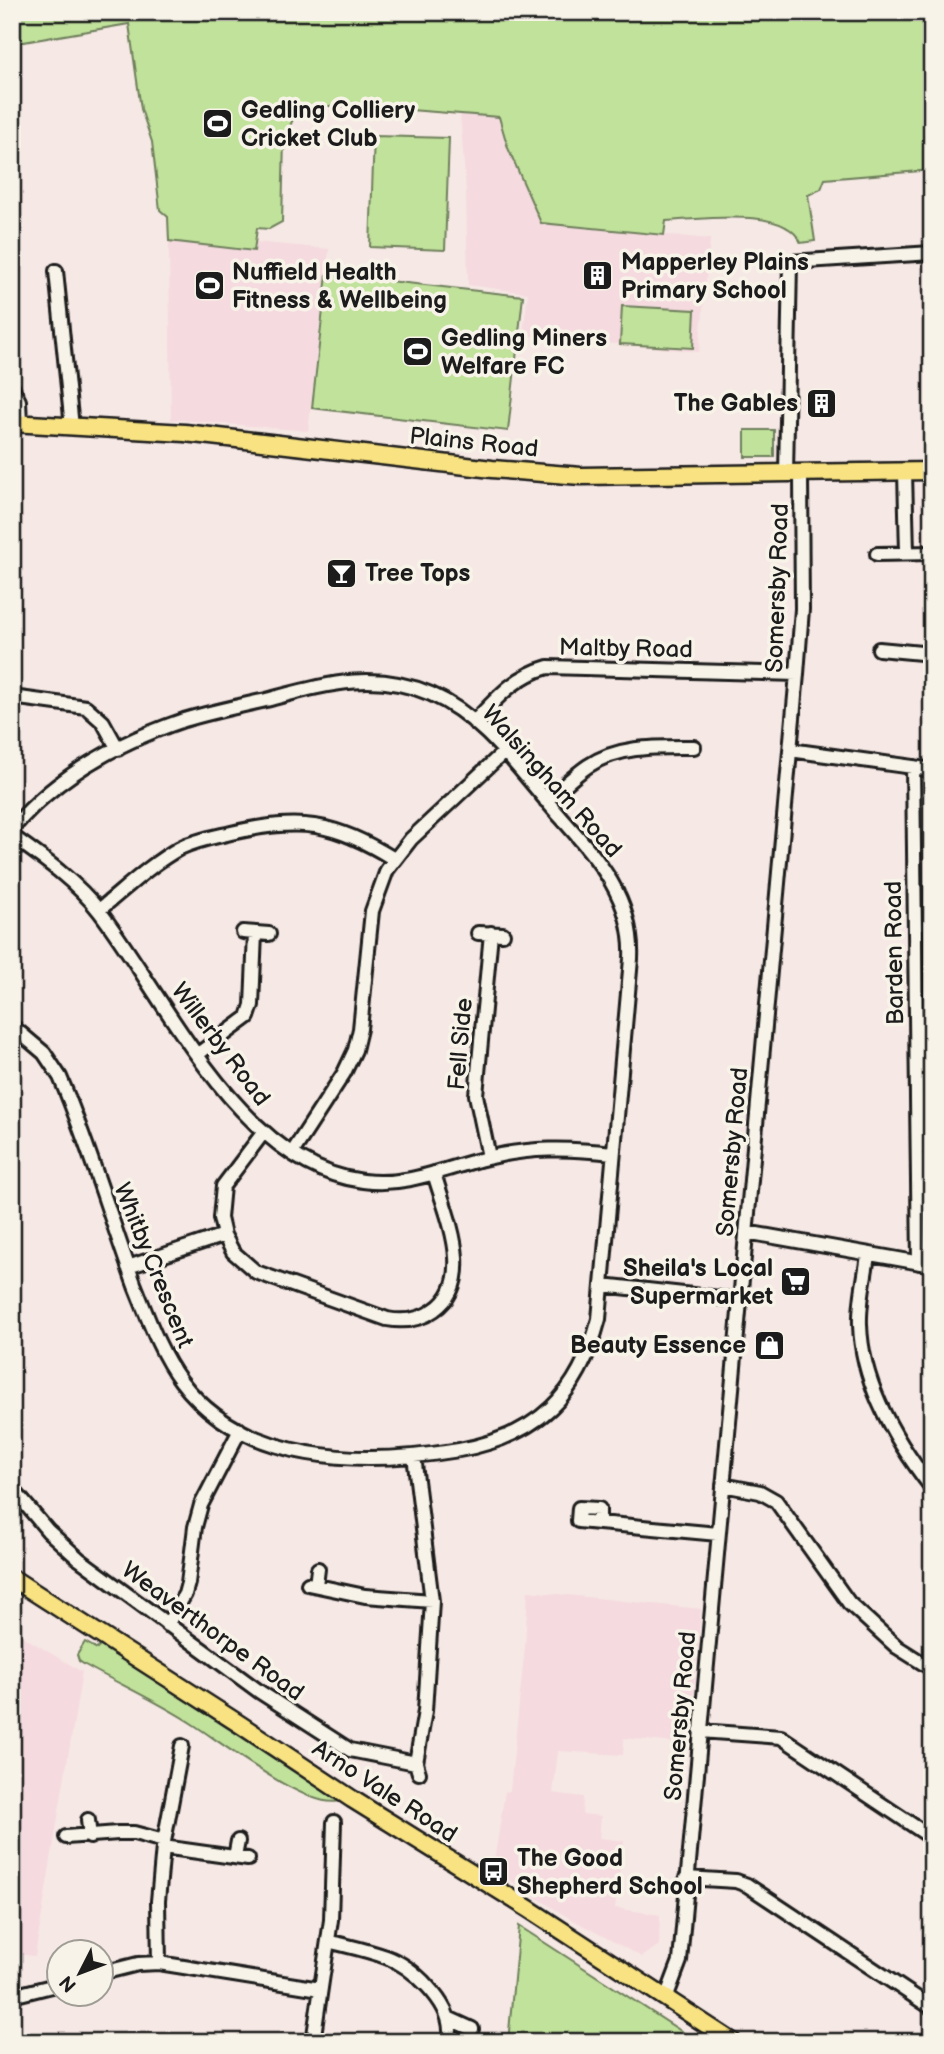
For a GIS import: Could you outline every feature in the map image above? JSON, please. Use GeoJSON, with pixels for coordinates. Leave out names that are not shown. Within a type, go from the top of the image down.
{"type":"FeatureCollection","features":[{"type":"Feature","properties":{"kind":"main road","name":"Plains Road"},"geometry":{"type":"LineString","coordinates":[[16,424],[185,433],[492,469],[581,476],[932,471]]}},
{"type":"Feature","properties":{"kind":"main road","name":"Arno Vale Road"},"geometry":{"type":"LineString","coordinates":[[12,1578],[733,2042]]}},
{"type":"Feature","properties":{"kind":"street","name":"Somersby Road"},"geometry":{"type":"LineString","coordinates":[[667,1998],[680,1961],[802,609],[793,474],[790,262],[932,253]]}},
{"type":"Feature","properties":{"kind":"street"},"geometry":{"type":"LineString","coordinates":[[56,271],[72,427]]}},
{"type":"Feature","properties":{"kind":"street"},"geometry":{"type":"LineString","coordinates":[[12,387],[19,401],[16,424]]}},
{"type":"Feature","properties":{"kind":"street"},"geometry":{"type":"LineString","coordinates":[[905,472],[907,553]]}},
{"type":"Feature","properties":{"kind":"street"},"geometry":{"type":"LineString","coordinates":[[877,554],[932,552]]}},
{"type":"Feature","properties":{"kind":"street"},"geometry":{"type":"LineString","coordinates":[[879,649],[932,654]]}},
{"type":"Feature","properties":{"kind":"street","name":"Maltby Road"},"geometry":{"type":"LineString","coordinates":[[474,722],[510,685],[523,676],[548,667],[797,674]]}},
{"type":"Feature","properties":{"kind":"street","name":"Walsingham Road"},"geometry":{"type":"LineString","coordinates":[[12,829],[56,785],[86,765],[118,749],[185,720],[331,684],[359,680],[387,681],[419,689],[448,703],[474,722],[504,752],[608,874],[622,901],[630,929],[631,958],[602,1285]]}},
{"type":"Feature","properties":{"kind":"street"},"geometry":{"type":"LineString","coordinates":[[12,696],[86,707],[103,722],[118,749]]}},
{"type":"Feature","properties":{"kind":"street"},"geometry":{"type":"LineString","coordinates":[[546,801],[589,765],[610,755],[644,747],[694,747]]}},
{"type":"Feature","properties":{"kind":"street"},"geometry":{"type":"LineString","coordinates":[[790,750],[932,770]]}},
{"type":"Feature","properties":{"kind":"street"},"geometry":{"type":"LineString","coordinates":[[292,1153],[344,1073],[355,1050],[360,1029],[372,911],[382,880],[394,859],[411,839],[504,752]]}},
{"type":"Feature","properties":{"kind":"street","name":"Barden Road"},"geometry":{"type":"LineString","coordinates":[[913,767],[925,1264]]}},
{"type":"Feature","properties":{"kind":"street"},"geometry":{"type":"LineString","coordinates":[[99,910],[182,847],[266,825],[292,823],[327,828],[366,843],[394,859]]}},
{"type":"Feature","properties":{"kind":"street","name":"Willerby Road"},"geometry":{"type":"LineString","coordinates":[[12,836],[77,887],[99,910],[198,1054],[231,1098],[263,1133],[327,1172],[362,1181],[401,1181],[489,1157],[534,1149],[569,1148],[613,1153]]}},
{"type":"Feature","properties":{"kind":"street"},"geometry":{"type":"LineString","coordinates":[[198,1054],[248,1017],[252,1005],[249,932],[270,934]]}},
{"type":"Feature","properties":{"kind":"street","name":"Fell Side"},"geometry":{"type":"LineString","coordinates":[[489,1157],[476,1095],[490,934]]}},
{"type":"Feature","properties":{"kind":"street","name":"Whitby Crescent"},"geometry":{"type":"LineString","coordinates":[[12,1026],[44,1052],[60,1077],[149,1323],[176,1374],[205,1407],[240,1430],[277,1446],[322,1455],[368,1459],[414,1456],[482,1445],[516,1432],[546,1413],[568,1390],[587,1359],[599,1319],[602,1285]]}},
{"type":"Feature","properties":{"kind":"street"},"geometry":{"type":"LineString","coordinates":[[263,1133],[223,1186],[219,1209],[224,1235],[240,1260],[256,1272],[376,1316],[396,1320],[417,1318],[434,1310],[446,1298],[454,1283],[458,1269],[457,1254],[434,1173]]}},
{"type":"Feature","properties":{"kind":"street"},"geometry":{"type":"LineString","coordinates":[[746,1232],[925,1264]]}},
{"type":"Feature","properties":{"kind":"street"},"geometry":{"type":"LineString","coordinates":[[128,1267],[224,1235]]}},
{"type":"Feature","properties":{"kind":"street"},"geometry":{"type":"LineString","coordinates":[[868,1255],[860,1319],[866,1364],[890,1424],[932,1488]]}},
{"type":"Feature","properties":{"kind":"street"},"geometry":{"type":"LineString","coordinates":[[602,1285],[738,1300]]}},
{"type":"Feature","properties":{"kind":"street"},"geometry":{"type":"LineString","coordinates":[[167,1625],[185,1594],[201,1505],[240,1430]]}},
{"type":"Feature","properties":{"kind":"street","name":"Weaverthorpe Road"},"geometry":{"type":"LineString","coordinates":[[12,1488],[48,1531],[79,1559],[260,1692],[340,1745],[359,1753],[418,1768],[425,1711],[432,1601],[414,1456]]}},
{"type":"Feature","properties":{"kind":"street"},"geometry":{"type":"LineString","coordinates":[[723,1485],[760,1492],[776,1502],[849,1603],[897,1647],[932,1669]]}},
{"type":"Feature","properties":{"kind":"street"},"geometry":{"type":"LineString","coordinates":[[599,1523],[718,1534]]}},
{"type":"Feature","properties":{"kind":"street"},"geometry":{"type":"LineString","coordinates":[[318,1569],[312,1585],[365,1596],[432,1601]]}},
{"type":"Feature","properties":{"kind":"street"},"geometry":{"type":"LineString","coordinates":[[700,1731],[780,1737],[932,1838]]}},
{"type":"Feature","properties":{"kind":"street"},"geometry":{"type":"LineString","coordinates":[[159,1964],[158,1901],[163,1844],[183,1746]]}},
{"type":"Feature","properties":{"kind":"street"},"geometry":{"type":"LineString","coordinates":[[88,1820],[90,1837]]}},
{"type":"Feature","properties":{"kind":"street"},"geometry":{"type":"LineString","coordinates":[[313,2042],[328,1941],[328,1838],[334,1822]]}},
{"type":"Feature","properties":{"kind":"street"},"geometry":{"type":"LineString","coordinates":[[66,1838],[126,1833],[163,1844],[241,1858],[237,1841]]}},
{"type":"Feature","properties":{"kind":"street"},"geometry":{"type":"LineString","coordinates":[[686,1878],[736,1881],[747,1885],[932,2008]]}},
{"type":"Feature","properties":{"kind":"street"},"geometry":{"type":"LineString","coordinates":[[328,1941],[388,1957],[402,1965],[435,1993],[450,2025],[472,2028]]}},
{"type":"Feature","properties":{"kind":"street"},"geometry":{"type":"LineString","coordinates":[[116,1970],[138,1964],[159,1964],[320,1989]]}},
{"type":"Feature","properties":{"kind":"street"},"geometry":{"type":"LineString","coordinates":[[12,1996],[46,1988]]}},
{"type":"Feature","properties":{"kind":"shaded area"},"geometry":{"type":"Polygon","coordinates":[[[460,113],[499,117],[508,148],[541,223],[710,239],[699,352],[523,335],[528,293],[468,285],[466,191],[460,113]]]}},
{"type":"Feature","properties":{"kind":"shaded area"},"geometry":{"type":"Polygon","coordinates":[[[169,241],[254,251],[255,242],[329,249],[308,431],[171,419],[169,241]]]}},
{"type":"Feature","properties":{"kind":"shaded area"},"geometry":{"type":"Polygon","coordinates":[[[528,1591],[701,1609],[689,1744],[624,1738],[623,1755],[558,1751],[553,1793],[583,1797],[582,1814],[601,1816],[599,1838],[624,1841],[615,1908],[660,1915],[659,1945],[642,1957],[564,1915],[493,1869],[505,1792],[510,1791],[528,1591]]]}},
{"type":"Feature","properties":{"kind":"shaded area"},"geometry":{"type":"Polygon","coordinates":[[[12,1630],[82,1672],[35,1956],[12,1954],[12,1630]]]}},
{"type":"Feature","properties":{"kind":"green space"},"geometry":{"type":"Polygon","coordinates":[[[12,12],[930,12],[932,170],[825,179],[821,189],[808,195],[815,241],[801,243],[792,231],[778,223],[740,217],[666,221],[664,235],[541,223],[508,148],[499,117],[359,106],[299,106],[284,139],[282,222],[269,229],[257,228],[254,251],[169,241],[168,217],[160,210],[152,142],[141,109],[129,24],[12,44],[12,12]]]}},
{"type":"Feature","properties":{"kind":"green space"},"geometry":{"type":"Polygon","coordinates":[[[374,136],[449,138],[445,250],[370,247],[374,136]]]}},
{"type":"Feature","properties":{"kind":"green space","name":"Gedling Miners Welfare FC"},"geometry":{"type":"Polygon","coordinates":[[[327,274],[523,296],[508,431],[312,408],[327,274]]]}},
{"type":"Feature","properties":{"kind":"green space"},"geometry":{"type":"Polygon","coordinates":[[[622,306],[695,310],[693,348],[620,344],[622,306]]]}},
{"type":"Feature","properties":{"kind":"green space"},"geometry":{"type":"Polygon","coordinates":[[[745,430],[774,430],[774,457],[745,457],[745,430]]]}},
{"type":"Feature","properties":{"kind":"green space"},"geometry":{"type":"Polygon","coordinates":[[[85,1642],[97,1649],[101,1645],[339,1801],[325,1801],[287,1786],[181,1717],[85,1665],[79,1661],[77,1655],[85,1642]]]}},
{"type":"Feature","properties":{"kind":"green space"},"geometry":{"type":"Polygon","coordinates":[[[519,1926],[698,2042],[508,2042],[519,1926]]]}},
{"type":"Feature","properties":{"kind":"place","name":"Gedling Colliery Cricket Club"},"geometry":{"type":"Point","coordinates":[218,124]}},
{"type":"Feature","properties":{"kind":"place","name":"Mapperley Plains Primary School"},"geometry":{"type":"Point","coordinates":[598,276]}},
{"type":"Feature","properties":{"kind":"place","name":"Nuffield Health Fitness & Wellbeing"},"geometry":{"type":"Point","coordinates":[209,286]}},
{"type":"Feature","properties":{"kind":"place","name":"Gedling Miners Welfare FC"},"geometry":{"type":"Point","coordinates":[418,352]}},
{"type":"Feature","properties":{"kind":"place","name":"The Gables"},"geometry":{"type":"Point","coordinates":[821,403]}},
{"type":"Feature","properties":{"kind":"place","name":"Tree Tops"},"geometry":{"type":"Point","coordinates":[342,573]}},
{"type":"Feature","properties":{"kind":"place","name":"Sheila's Local Supermarket"},"geometry":{"type":"Point","coordinates":[796,1282]}},
{"type":"Feature","properties":{"kind":"place","name":"Beauty Essence"},"geometry":{"type":"Point","coordinates":[769,1345]}},
{"type":"Feature","properties":{"kind":"place","name":"The Good Shepherd School"},"geometry":{"type":"Point","coordinates":[494,1872]}}]}
